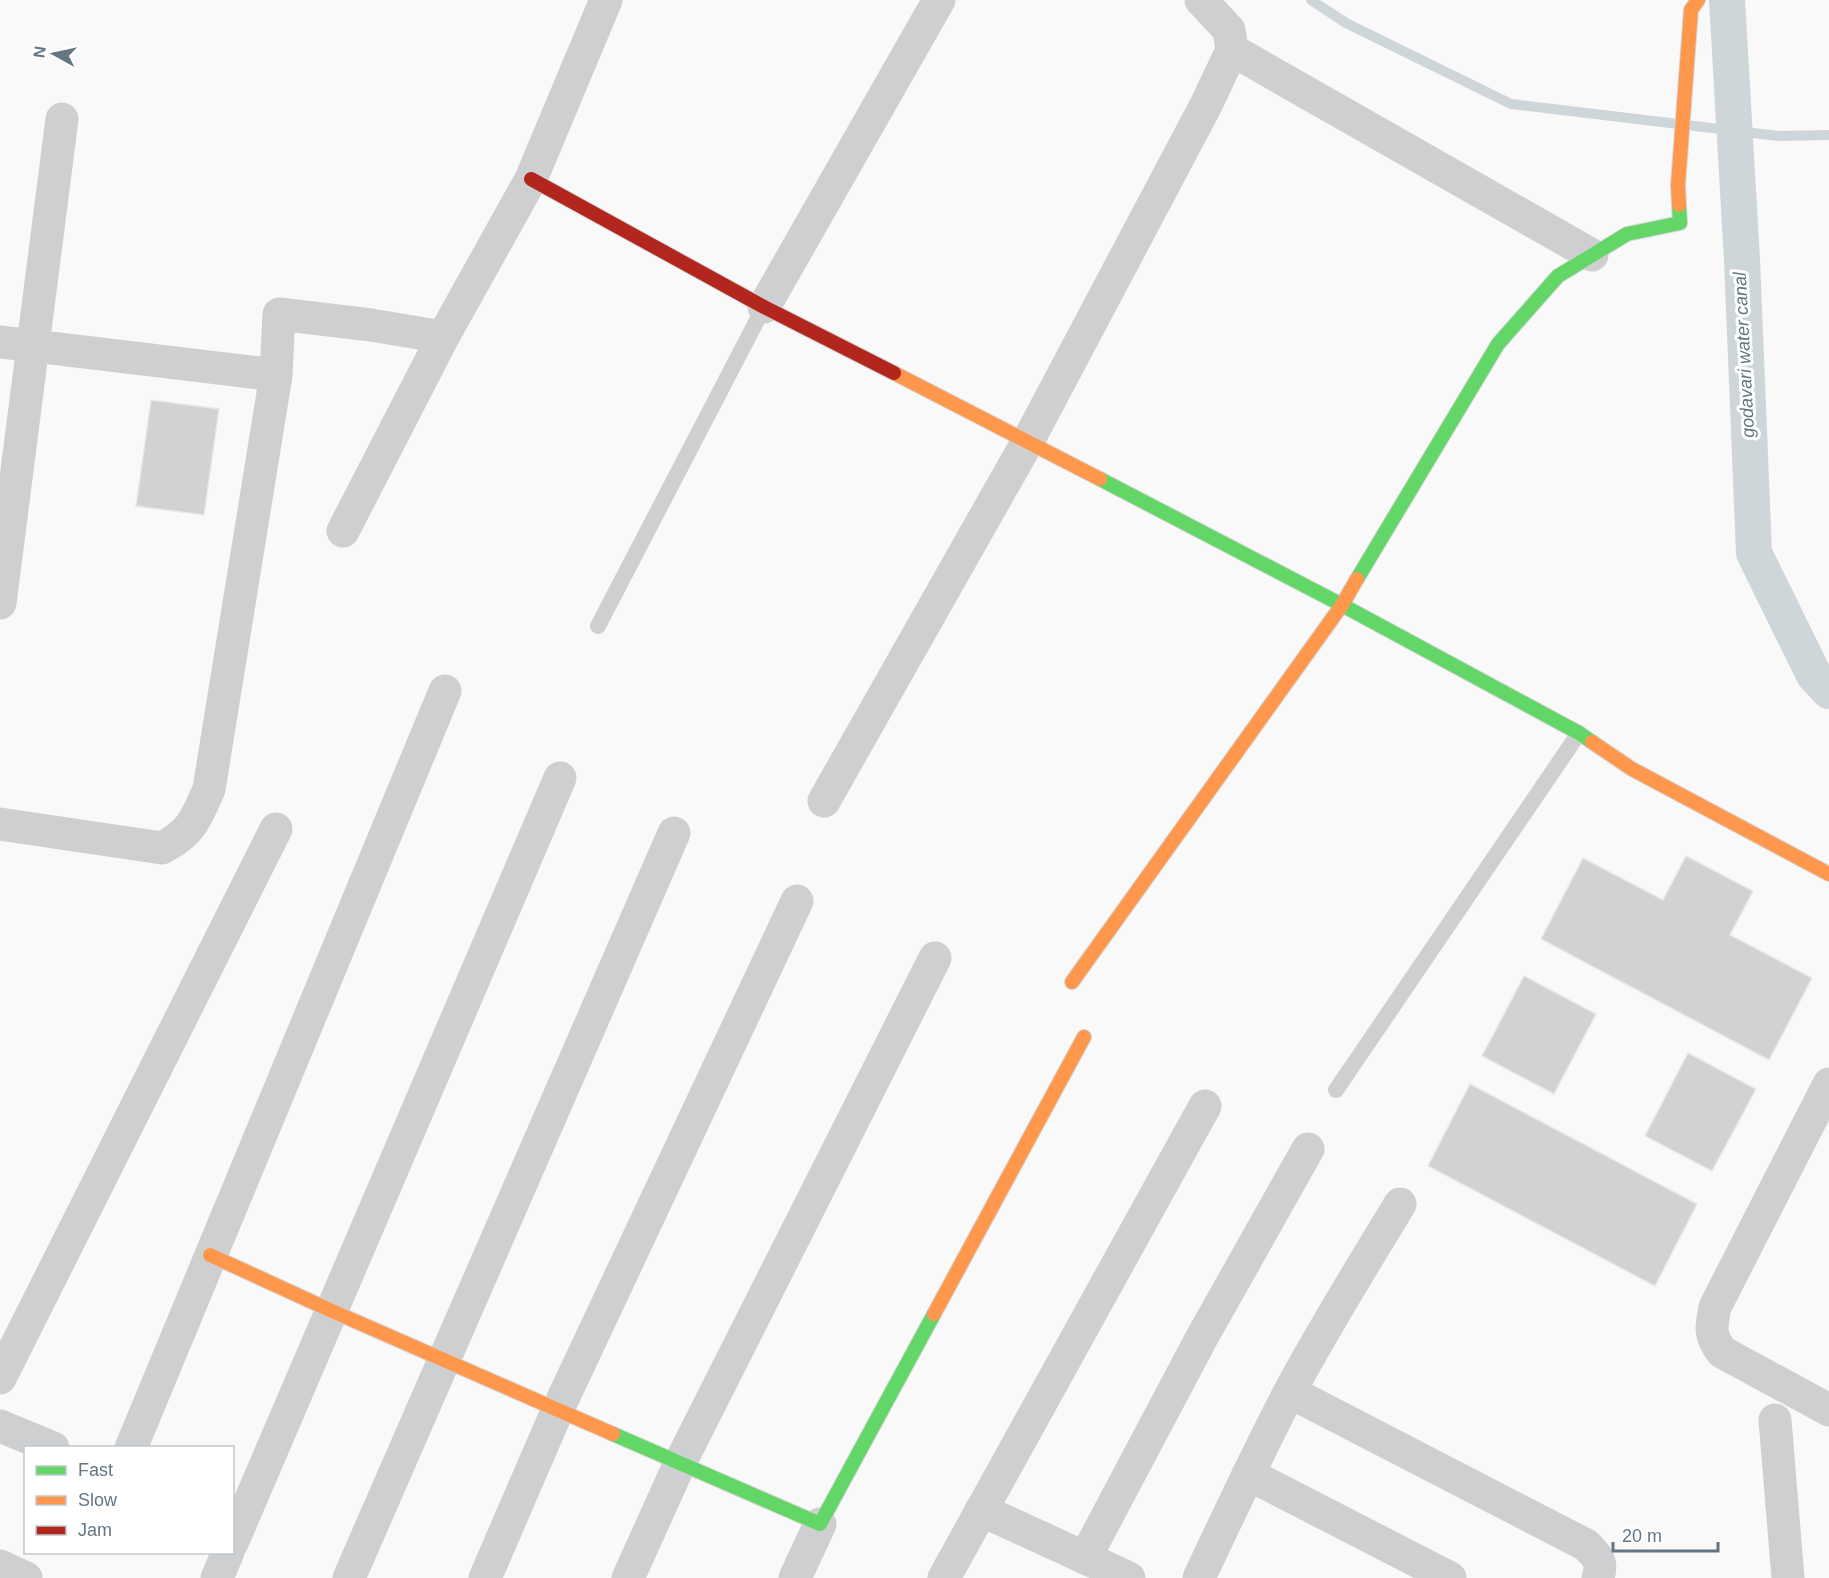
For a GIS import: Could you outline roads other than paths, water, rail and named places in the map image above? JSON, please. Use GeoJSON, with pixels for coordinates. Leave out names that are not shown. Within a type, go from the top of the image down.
{"type":"FeatureCollection","features":[{"type":"Feature","properties":{"kind":"street"},"geometry":{"type":"LineString","coordinates":[[764,307],[939,0]]}},
{"type":"Feature","properties":{"kind":"street"},"geometry":{"type":"LineString","coordinates":[[824,801],[1028,441],[1206,105],[1232,50],[1229,30],[1202,0]]}},
{"type":"Feature","properties":{"kind":"street"},"geometry":{"type":"LineString","coordinates":[[1072,982],[1342,606],[1498,344],[1558,276],[1627,234],[1680,223],[1678,185],[1693,3]]}},
{"type":"Feature","properties":{"kind":"street"},"geometry":{"type":"LineString","coordinates":[[343,531],[443,337],[531,179],[595,4]]}},
{"type":"Feature","properties":{"kind":"street"},"geometry":{"type":"LineString","coordinates":[[1232,50],[1592,255]]}},
{"type":"Feature","properties":{"kind":"street"},"geometry":{"type":"LineString","coordinates":[[0,603],[62,119]]}},
{"type":"Feature","properties":{"kind":"street"},"geometry":{"type":"LineString","coordinates":[[531,179],[764,307],[1028,441],[1342,606],[1579,733],[1632,769],[1829,874]]}},
{"type":"Feature","properties":{"kind":"street"},"geometry":{"type":"LineString","coordinates":[[0,824],[162,848],[179,838],[196,819],[209,789],[276,375],[279,314],[443,337]]}},
{"type":"Feature","properties":{"kind":"street"},"geometry":{"type":"LineString","coordinates":[[0,342],[276,375]]}},
{"type":"Feature","properties":{"kind":"street"},"geometry":{"type":"LineString","coordinates":[[132,1446],[445,691]]}},
{"type":"Feature","properties":{"kind":"street"},"geometry":{"type":"LineString","coordinates":[[234,1534],[560,778]]}},
{"type":"Feature","properties":{"kind":"street"},"geometry":{"type":"LineString","coordinates":[[0,1378],[276,829]]}},
{"type":"Feature","properties":{"kind":"street"},"geometry":{"type":"LineString","coordinates":[[349,1578],[674,832]]}},
{"type":"Feature","properties":{"kind":"street"},"geometry":{"type":"LineString","coordinates":[[485,1578],[558,1409],[797,901]]}},
{"type":"Feature","properties":{"kind":"street"},"geometry":{"type":"LineString","coordinates":[[628,1578],[680,1463],[935,958]]}},
{"type":"Feature","properties":{"kind":"street"},"geometry":{"type":"LineString","coordinates":[[795,1578],[820,1524],[1084,1038]]}},
{"type":"Feature","properties":{"kind":"street"},"geometry":{"type":"LineString","coordinates":[[1829,1084],[1715,1307],[1711,1325],[1713,1341],[1722,1352],[1829,1410]]}},
{"type":"Feature","properties":{"kind":"street"},"geometry":{"type":"LineString","coordinates":[[944,1578],[1205,1106]]}},
{"type":"Feature","properties":{"kind":"street"},"geometry":{"type":"LineString","coordinates":[[1085,1557],[1201,1339],[1308,1149]]}},
{"type":"Feature","properties":{"kind":"street"},"geometry":{"type":"LineString","coordinates":[[1199,1578],[1290,1392],[1351,1284],[1400,1204]]}},
{"type":"Feature","properties":{"kind":"street"},"geometry":{"type":"LineString","coordinates":[[210,1255],[332,1311],[820,1524]]}},
{"type":"Feature","properties":{"kind":"street"},"geometry":{"type":"LineString","coordinates":[[1290,1392],[1586,1545],[1597,1556],[1601,1568],[1598,1578]]}},
{"type":"Feature","properties":{"kind":"street"},"geometry":{"type":"LineString","coordinates":[[1775,1420],[1788,1578]]}},
{"type":"Feature","properties":{"kind":"street"},"geometry":{"type":"LineString","coordinates":[[0,1426],[48,1446]]}},
{"type":"Feature","properties":{"kind":"street"},"geometry":{"type":"LineString","coordinates":[[1248,1474],[1450,1578]]}},
{"type":"Feature","properties":{"kind":"street"},"geometry":{"type":"LineString","coordinates":[[981,1510],[1129,1578]]}},
{"type":"Feature","properties":{"kind":"street"},"geometry":{"type":"LineString","coordinates":[[218,1578],[227,1554]]}},
{"type":"Feature","properties":{"kind":"street"},"geometry":{"type":"LineString","coordinates":[[0,1566],[26,1578]]}},
{"type":"Feature","properties":{"kind":"lane"},"geometry":{"type":"LineString","coordinates":[[598,626],[764,307]]}},
{"type":"Feature","properties":{"kind":"lane"},"geometry":{"type":"LineString","coordinates":[[1336,1090],[1579,733]]}},
{"type":"Feature","properties":{"kind":"waterway"},"geometry":{"type":"LineString","coordinates":[[1311,0],[1346,23],[1511,104],[1778,136],[1829,135]]}},
{"type":"Feature","properties":{"kind":"waterway","name":"godavari water canal"},"geometry":{"type":"LineString","coordinates":[[1727,0],[1742,260],[1754,553],[1814,675],[1829,691]]}}]}
